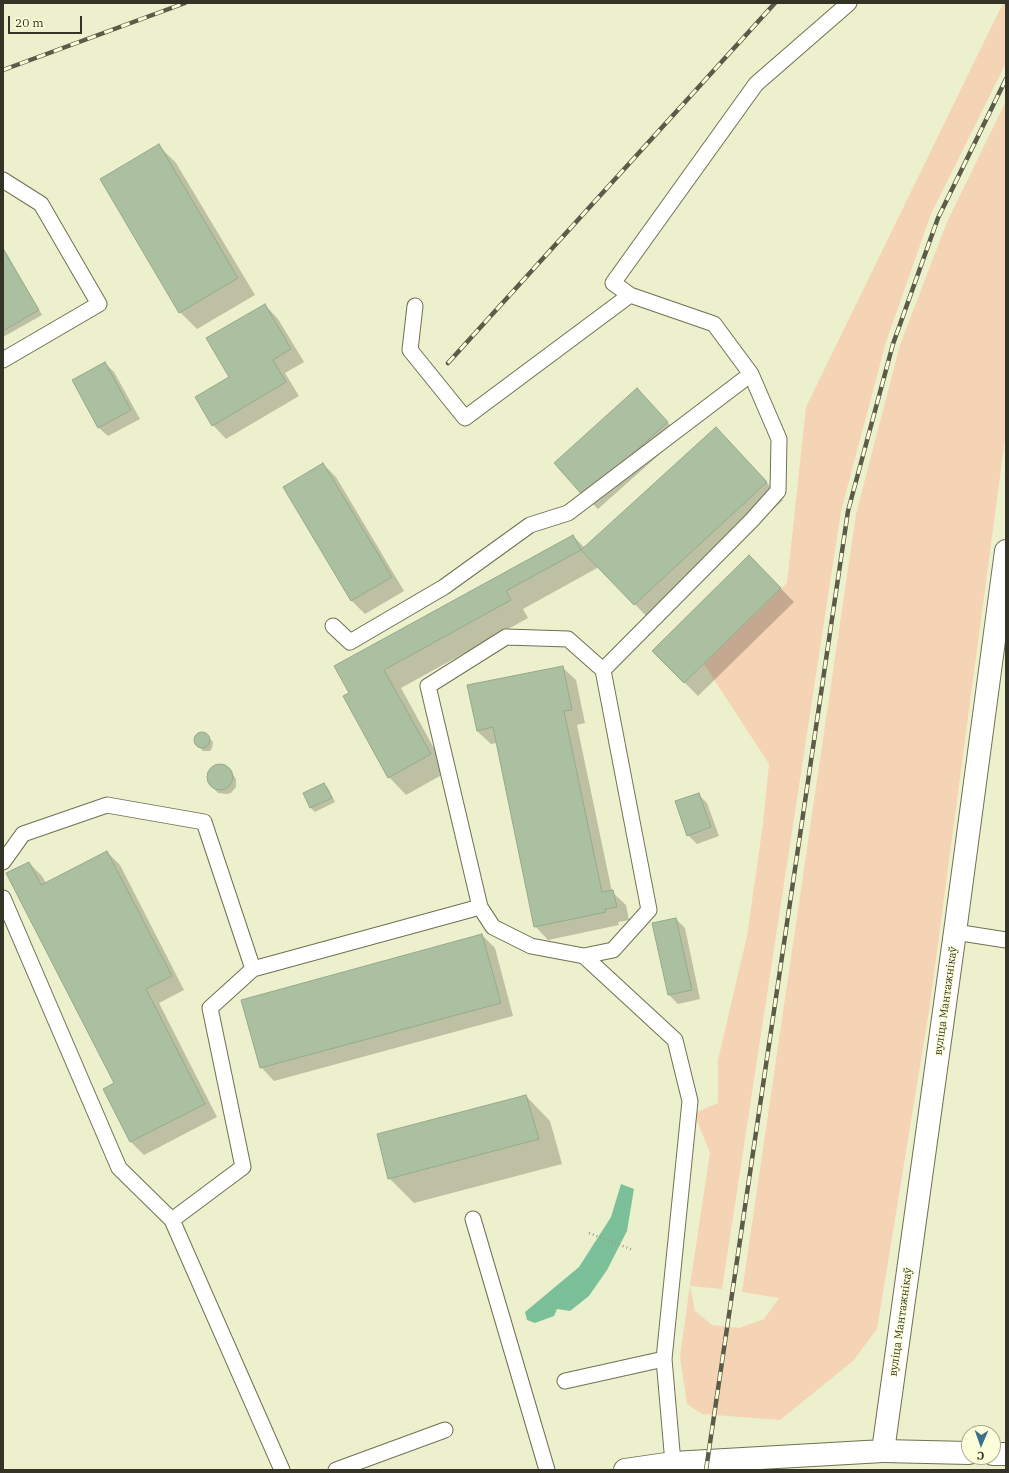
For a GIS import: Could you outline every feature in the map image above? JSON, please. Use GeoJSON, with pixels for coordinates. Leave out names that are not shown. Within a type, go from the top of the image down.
{"type":"FeatureCollection","features":[{"type":"Feature","properties":{"kind":"main road","name":"вуліца Мантажнікаў"},"geometry":{"type":"LineString","coordinates":[[883,1451],[1006,551]]}},
{"type":"Feature","properties":{"kind":"main road"},"geometry":{"type":"LineString","coordinates":[[625,1470],[673,1463],[883,1451],[961,1453]]}},
{"type":"Feature","properties":{"kind":"lane"},"geometry":{"type":"LineString","coordinates":[[603,670],[752,520],[778,491],[779,439],[751,374],[714,324],[630,295],[613,282],[756,84],[849,3]]}},
{"type":"Feature","properties":{"kind":"lane"},"geometry":{"type":"LineString","coordinates":[[3,180],[41,204],[99,304],[3,360]]}},
{"type":"Feature","properties":{"kind":"lane"},"geometry":{"type":"LineString","coordinates":[[415,306],[410,350],[465,418],[630,295]]}},
{"type":"Feature","properties":{"kind":"lane"},"geometry":{"type":"LineString","coordinates":[[333,626],[350,642],[444,587],[530,525],[568,513],[751,374]]}},
{"type":"Feature","properties":{"kind":"lane"},"geometry":{"type":"LineString","coordinates":[[506,637],[568,639],[603,670],[649,910],[613,950],[584,956],[532,946],[493,926],[480,907],[428,686],[506,637]]}},
{"type":"Feature","properties":{"kind":"lane"},"geometry":{"type":"LineString","coordinates":[[3,862],[23,834],[107,805],[204,822],[253,969]]}},
{"type":"Feature","properties":{"kind":"lane"},"geometry":{"type":"LineString","coordinates":[[3,898],[119,1168],[172,1220],[282,1470]]}},
{"type":"Feature","properties":{"kind":"lane"},"geometry":{"type":"LineString","coordinates":[[172,1220],[242,1167],[210,1008],[253,969],[480,907]]}},
{"type":"Feature","properties":{"kind":"lane"},"geometry":{"type":"LineString","coordinates":[[955,932],[1006,940]]}},
{"type":"Feature","properties":{"kind":"lane"},"geometry":{"type":"LineString","coordinates":[[584,956],[675,1040],[690,1101],[664,1359],[673,1463]]}},
{"type":"Feature","properties":{"kind":"lane"},"geometry":{"type":"LineString","coordinates":[[473,1219],[547,1470]]}},
{"type":"Feature","properties":{"kind":"lane"},"geometry":{"type":"LineString","coordinates":[[565,1382],[664,1359]]}},
{"type":"Feature","properties":{"kind":"lane"},"geometry":{"type":"LineString","coordinates":[[336,1470],[445,1430]]}},
{"type":"Feature","properties":{"kind":"path"},"geometry":{"type":"LineString","coordinates":[[589,1233],[633,1250]]}},
{"type":"Feature","properties":{"kind":"shaded area"},"geometry":{"type":"Polygon","coordinates":[[[1003,3],[1006,3],[1006,63],[931,214],[886,342],[841,511],[722,1289],[690,1286],[695,1311],[712,1325],[739,1328],[764,1319],[779,1298],[742,1292],[856,514],[900,345],[947,222],[1006,101],[1006,431],[929,1011],[877,1329],[853,1361],[780,1420],[702,1414],[687,1404],[680,1357],[690,1285],[710,1153],[694,1113],[718,1103],[718,1060],[747,936],[763,824],[769,764],[704,664],[787,583],[806,407],[1003,3]]]}},
{"type":"Feature","properties":{"kind":"shaded area"},"geometry":{"type":"Polygon","coordinates":[[[621,1184],[634,1189],[627,1231],[607,1270],[589,1296],[570,1311],[557,1309],[554,1316],[535,1323],[527,1320],[525,1312],[579,1267],[611,1217],[621,1184]]]}},
{"type":"Feature","properties":{"kind":"building"},"geometry":{"type":"Polygon","coordinates":[[[159,144],[238,278],[179,313],[100,179],[159,144]]]}},
{"type":"Feature","properties":{"kind":"building"},"geometry":{"type":"Polygon","coordinates":[[[3,249],[39,310],[3,331],[3,249]]]}},
{"type":"Feature","properties":{"kind":"building"},"geometry":{"type":"Polygon","coordinates":[[[265,304],[291,349],[273,360],[286,382],[212,426],[195,397],[229,377],[206,338],[265,304]]]}},
{"type":"Feature","properties":{"kind":"building"},"geometry":{"type":"Polygon","coordinates":[[[105,362],[131,410],[98,428],[72,380],[105,362]]]}},
{"type":"Feature","properties":{"kind":"building"},"geometry":{"type":"Polygon","coordinates":[[[637,388],[668,422],[584,497],[554,463],[637,388]]]}},
{"type":"Feature","properties":{"kind":"building"},"geometry":{"type":"Polygon","coordinates":[[[716,427],[767,482],[634,605],[581,550],[716,427]]]}},
{"type":"Feature","properties":{"kind":"building"},"geometry":{"type":"Polygon","coordinates":[[[323,463],[392,577],[351,601],[283,487],[323,463]]]}},
{"type":"Feature","properties":{"kind":"building"},"geometry":{"type":"Polygon","coordinates":[[[573,535],[581,550],[506,591],[511,600],[384,670],[431,754],[388,778],[343,696],[349,693],[334,666],[573,535]]]}},
{"type":"Feature","properties":{"kind":"building"},"geometry":{"type":"Polygon","coordinates":[[[749,555],[781,588],[684,683],[652,651],[749,555]]]}},
{"type":"Feature","properties":{"kind":"building"},"geometry":{"type":"Polygon","coordinates":[[[563,666],[572,710],[564,711],[602,892],[613,890],[617,907],[605,909],[606,912],[534,927],[493,727],[477,731],[467,685],[563,666]]]}},
{"type":"Feature","properties":{"kind":"building"},"geometry":{"type":"Polygon","coordinates":[[[202,732],[208,734],[210,740],[208,746],[202,748],[196,746],[194,740],[196,734],[202,732]]]}},
{"type":"Feature","properties":{"kind":"building"},"geometry":{"type":"Polygon","coordinates":[[[220,764],[229,768],[233,777],[229,786],[220,790],[211,786],[207,777],[211,768],[220,764]]]}},
{"type":"Feature","properties":{"kind":"building"},"geometry":{"type":"Polygon","coordinates":[[[324,783],[332,798],[310,808],[303,793],[324,783]]]}},
{"type":"Feature","properties":{"kind":"building"},"geometry":{"type":"Polygon","coordinates":[[[699,793],[711,827],[687,836],[675,801],[699,793]]]}},
{"type":"Feature","properties":{"kind":"building"},"geometry":{"type":"Polygon","coordinates":[[[107,851],[172,976],[146,989],[205,1104],[130,1142],[103,1089],[114,1083],[6,873],[29,862],[41,885],[107,851]]]}},
{"type":"Feature","properties":{"kind":"building"},"geometry":{"type":"Polygon","coordinates":[[[676,918],[692,990],[668,995],[652,923],[676,918]]]}},
{"type":"Feature","properties":{"kind":"building"},"geometry":{"type":"Polygon","coordinates":[[[482,934],[501,1003],[260,1068],[241,1000],[482,934]]]}},
{"type":"Feature","properties":{"kind":"building"},"geometry":{"type":"Polygon","coordinates":[[[526,1095],[539,1139],[388,1179],[377,1134],[526,1095]]]}},
{"type":"Feature","properties":{"kind":"railway"},"geometry":{"type":"LineString","coordinates":[[3,70],[185,3]]}},
{"type":"Feature","properties":{"kind":"railway"},"geometry":{"type":"LineString","coordinates":[[448,363],[775,3]]}},
{"type":"Feature","properties":{"kind":"railway"},"geometry":{"type":"LineString","coordinates":[[706,1470],[848,511],[893,344],[938,218],[1006,79]]}}]}
